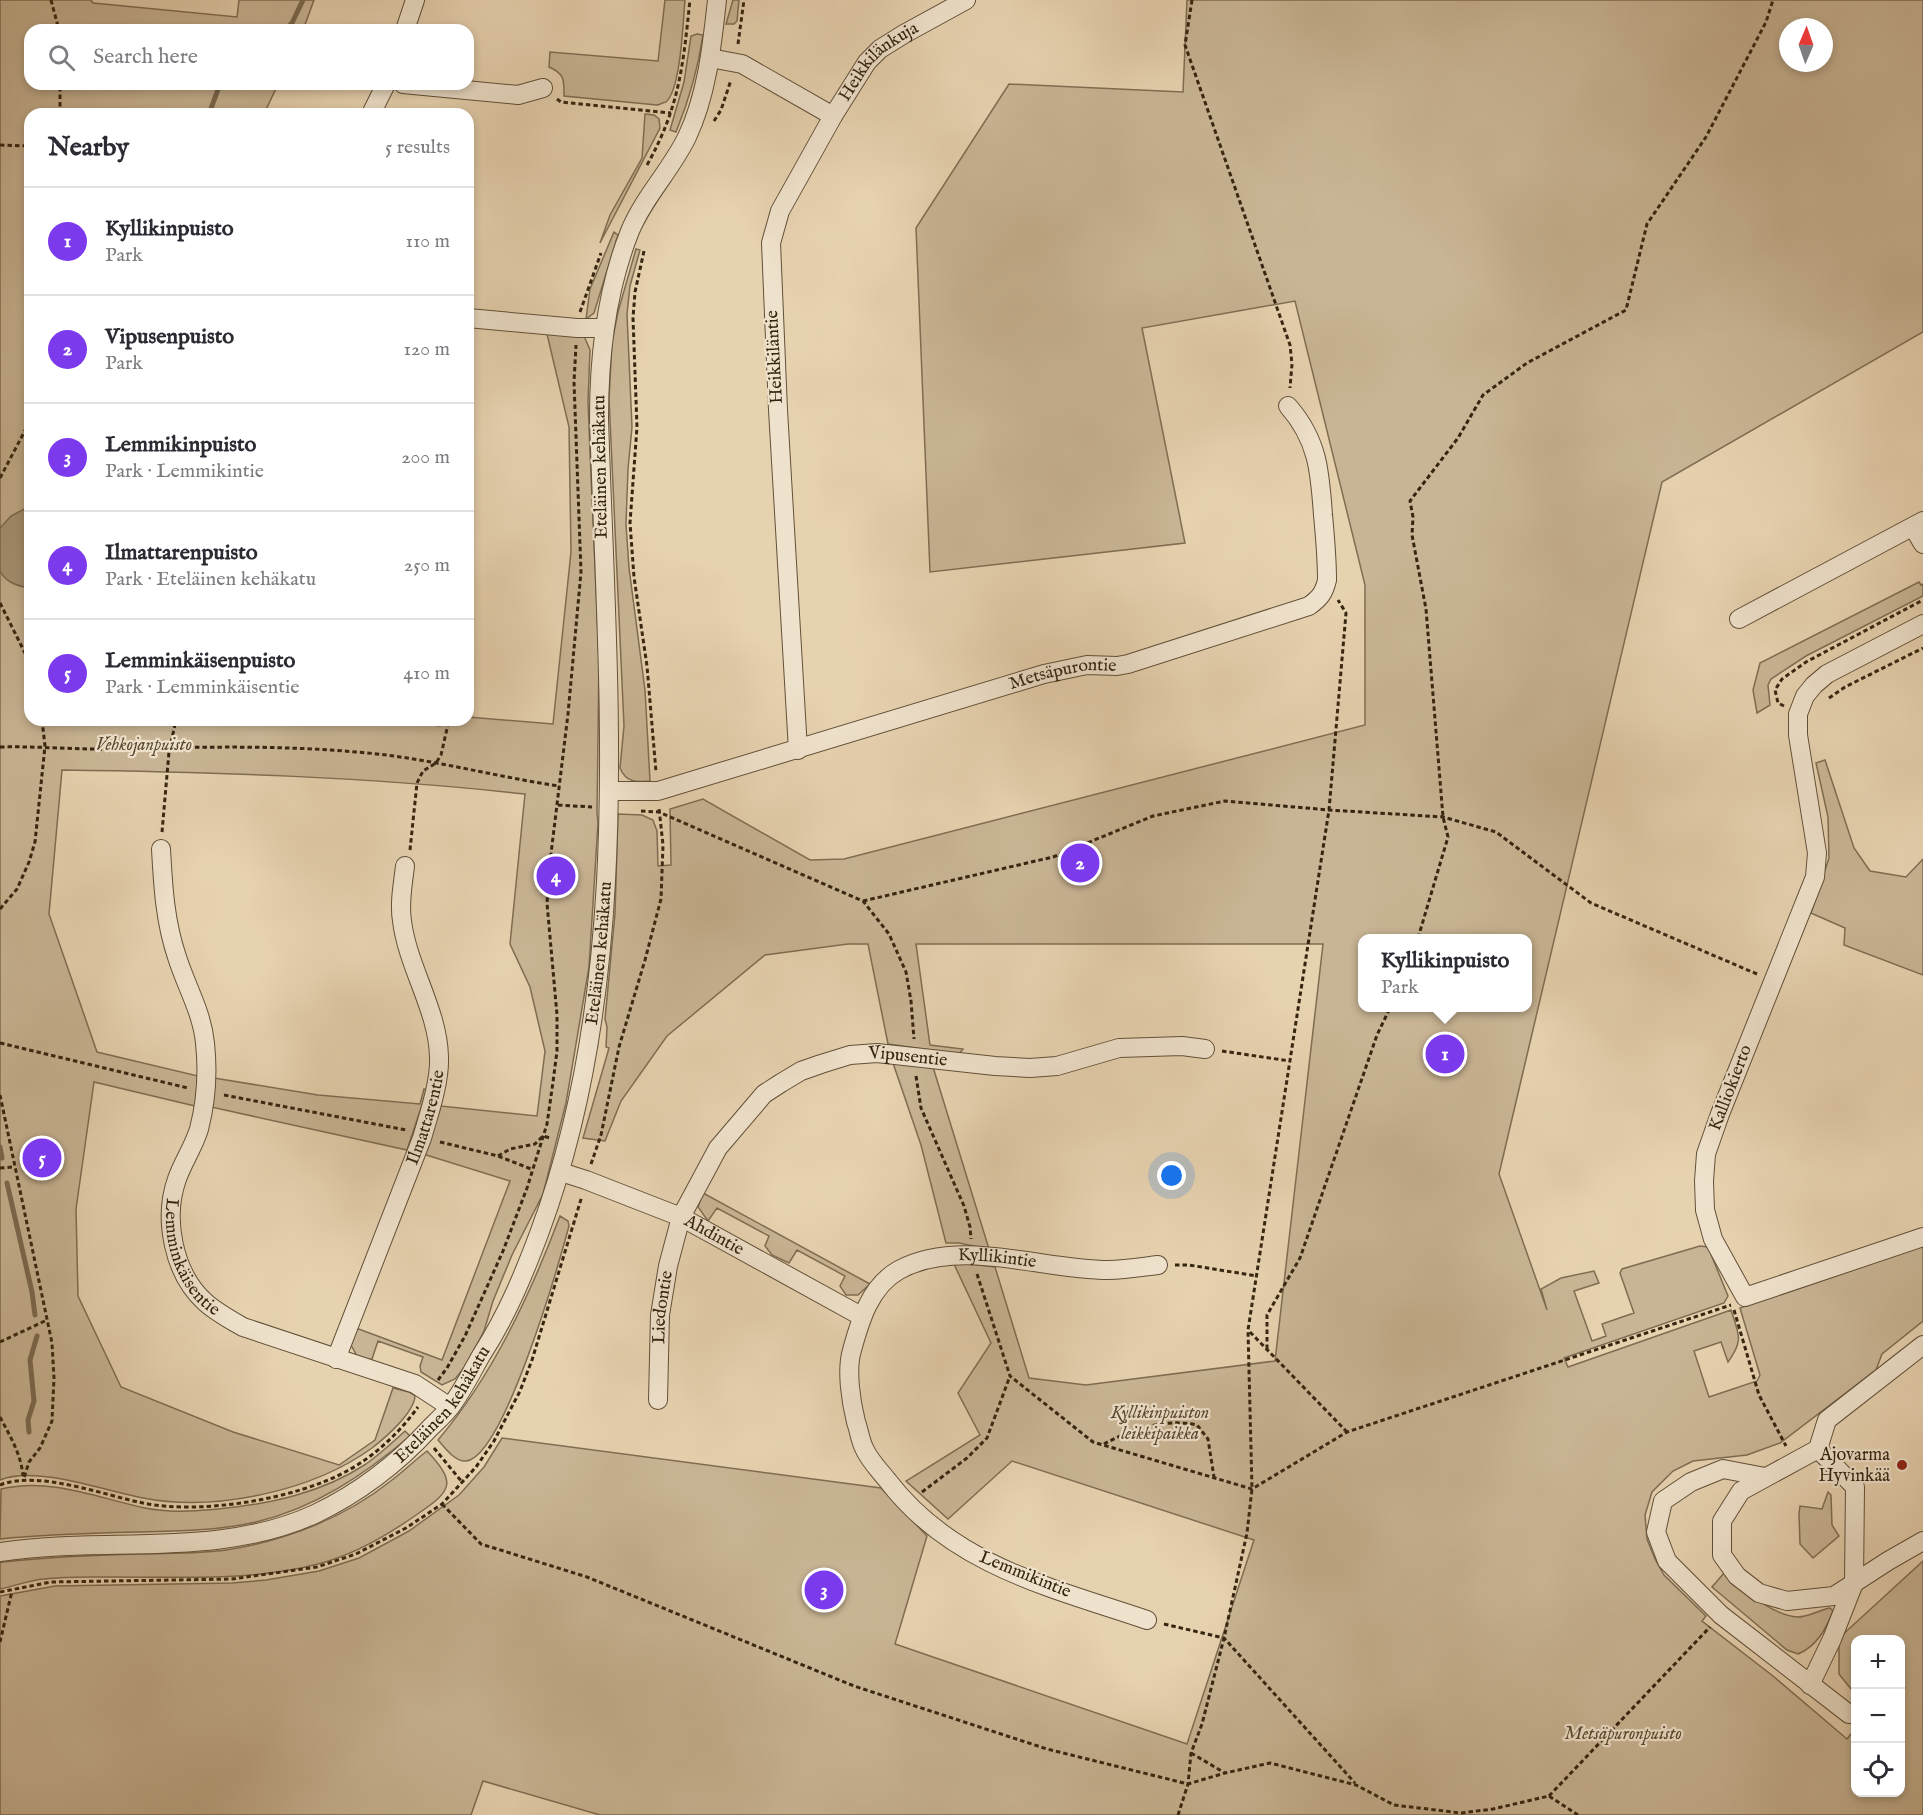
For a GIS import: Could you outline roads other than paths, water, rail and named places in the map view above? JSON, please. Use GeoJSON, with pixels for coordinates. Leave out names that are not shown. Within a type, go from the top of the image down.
{"type":"FeatureCollection","features":[{"type":"Feature","properties":{"kind":"street"},"geometry":{"type":"LineString","coordinates":[[407,24],[415,0]]}},
{"type":"Feature","properties":{"kind":"street","name":"Eteläinen kehäkatu"},"geometry":{"type":"LineString","coordinates":[[0,1552],[32,1547],[189,1542],[237,1537],[286,1525],[314,1514],[384,1473],[423,1436],[450,1407],[513,1301],[561,1172],[569,1142],[590,1049],[602,950],[609,791],[599,418],[599,375],[603,328],[615,273],[631,228],[687,137],[701,98],[710,58],[717,0]]}},
{"type":"Feature","properties":{"kind":"street","name":"Heikkilänkuja"},"geometry":{"type":"LineString","coordinates":[[833,116],[867,62],[880,49],[966,0]]}},
{"type":"Feature","properties":{"kind":"street"},"geometry":{"type":"LineString","coordinates":[[710,58],[742,64],[833,116]]}},
{"type":"Feature","properties":{"kind":"street"},"geometry":{"type":"LineString","coordinates":[[466,90],[518,95],[543,88]]}},
{"type":"Feature","properties":{"kind":"street"},"geometry":{"type":"LineString","coordinates":[[374,108],[383,90]]}},
{"type":"Feature","properties":{"kind":"street","name":"Heikkiläntie"},"geometry":{"type":"LineString","coordinates":[[798,750],[778,410],[771,243],[780,211],[833,116]]}},
{"type":"Feature","properties":{"kind":"street"},"geometry":{"type":"LineString","coordinates":[[474,319],[577,328],[603,328]]}},
{"type":"Feature","properties":{"kind":"street","name":"Metsäpurontie"},"geometry":{"type":"LineString","coordinates":[[609,791],[658,791],[1044,674],[1087,665],[1128,664],[1309,606],[1325,591],[1327,580],[1319,469],[1310,438],[1301,421],[1288,406]]}},
{"type":"Feature","properties":{"kind":"street"},"geometry":{"type":"LineString","coordinates":[[1739,619],[1918,524],[1923,544]]}},
{"type":"Feature","properties":{"kind":"street","name":"Kalliokierto"},"geometry":{"type":"LineString","coordinates":[[1923,624],[1827,674],[1805,696],[1798,714],[1798,735],[1817,853],[1815,877],[1706,1154],[1704,1181],[1705,1210],[1713,1239],[1739,1300],[1923,1237]]}},
{"type":"Feature","properties":{"kind":"street","name":"Lemminkäisentie"},"geometry":{"type":"LineString","coordinates":[[161,849],[167,921],[177,957],[200,1015],[206,1059],[203,1112],[198,1131],[177,1180],[171,1206],[173,1241],[184,1273],[203,1300],[222,1315],[243,1327],[415,1384],[450,1407]]}},
{"type":"Feature","properties":{"kind":"street","name":"Ilmattarentie"},"geometry":{"type":"LineString","coordinates":[[336,1359],[422,1138],[432,1105],[440,1060],[438,1037],[406,942],[402,921],[401,904],[405,866]]}},
{"type":"Feature","properties":{"kind":"street","name":"Vipusentie"},"geometry":{"type":"LineString","coordinates":[[681,1217],[718,1148],[764,1094],[801,1071],[850,1055],[877,1053],[1030,1068],[1057,1066],[1119,1048],[1182,1046],[1205,1049]]}},
{"type":"Feature","properties":{"kind":"street","name":"Ahdintie"},"geometry":{"type":"LineString","coordinates":[[561,1172],[681,1217],[861,1316]]}},
{"type":"Feature","properties":{"kind":"street","name":"Liedontie"},"geometry":{"type":"LineString","coordinates":[[658,1400],[660,1315],[668,1266],[681,1217]]}},
{"type":"Feature","properties":{"kind":"street","name":"Kyllikintie"},"geometry":{"type":"LineString","coordinates":[[861,1316],[878,1289],[897,1271],[935,1257],[971,1256],[1108,1270],[1158,1265]]}},
{"type":"Feature","properties":{"kind":"street","name":"Lemmikintie"},"geometry":{"type":"LineString","coordinates":[[861,1316],[850,1357],[852,1404],[864,1449],[906,1503],[942,1533],[979,1559],[1029,1581],[1147,1620]]}},
{"type":"Feature","properties":{"kind":"street"},"geometry":{"type":"LineString","coordinates":[[1923,1346],[1827,1420],[1818,1449],[1741,1491],[1722,1521],[1722,1555],[1737,1576],[1759,1593],[1787,1601],[1834,1596],[1923,1541]]}},
{"type":"Feature","properties":{"kind":"street"},"geometry":{"type":"LineString","coordinates":[[1810,1685],[1832,1639],[1854,1583],[1855,1487],[1818,1449]]}},
{"type":"Feature","properties":{"kind":"street"},"geometry":{"type":"LineString","coordinates":[[1766,1477],[1723,1469],[1691,1482],[1663,1501],[1656,1532],[1667,1561],[1722,1615],[1849,1714]]}},
{"type":"Feature","properties":{"kind":"waterway"},"geometry":{"type":"LineString","coordinates":[[291,24],[303,0]]}},
{"type":"Feature","properties":{"kind":"waterway"},"geometry":{"type":"LineString","coordinates":[[211,108],[218,90]]}},
{"type":"Feature","properties":{"kind":"waterway"},"geometry":{"type":"LineString","coordinates":[[0,1147],[2,1158]]}},
{"type":"Feature","properties":{"kind":"waterway"},"geometry":{"type":"LineString","coordinates":[[7,1183],[32,1292],[35,1315]]}},
{"type":"Feature","properties":{"kind":"waterway"},"geometry":{"type":"LineString","coordinates":[[29,1432],[28,1420],[34,1401],[30,1360],[37,1336]]}},
{"type":"Feature","properties":{"kind":"place","name":"Vipusenpuisto"},"geometry":{"type":"Point","coordinates":[1080,863]}},
{"type":"Feature","properties":{"kind":"place","name":"Ilmattarenpuisto"},"geometry":{"type":"Point","coordinates":[556,876]}},
{"type":"Feature","properties":{"kind":"place","name":"Kyllikinpuisto"},"geometry":{"type":"Point","coordinates":[1445,1054]}},
{"type":"Feature","properties":{"kind":"place","name":"Lemminkäisenpuisto"},"geometry":{"type":"Point","coordinates":[42,1158]}},
{"type":"Feature","properties":{"kind":"place","name":"Ajovarma Hyvinkää"},"geometry":{"type":"Point","coordinates":[1902,1465]}},
{"type":"Feature","properties":{"kind":"place","name":"Lemmikinpuisto"},"geometry":{"type":"Point","coordinates":[824,1590]}},
{"type":"Feature","properties":{"kind":"park label","name":"Vehkojanpuisto"},"geometry":{"type":"Point","coordinates":[144,745]}},
{"type":"Feature","properties":{"kind":"park label","name":"Kyllikinpuiston leikkipaikka"},"geometry":{"type":"Point","coordinates":[1160,1423]}},
{"type":"Feature","properties":{"kind":"park label","name":"Metsäpuronpuisto"},"geometry":{"type":"Point","coordinates":[1623,1734]}}]}
